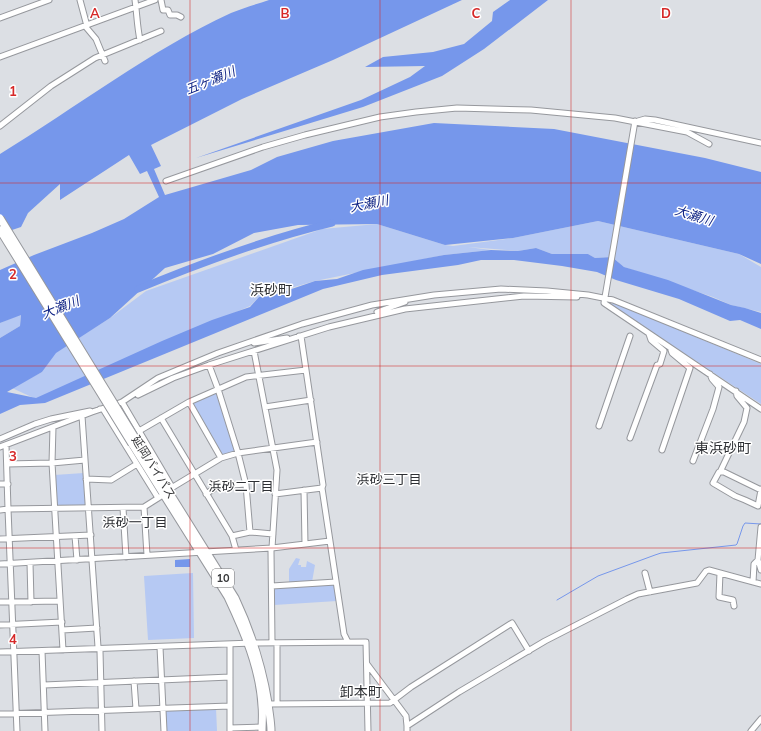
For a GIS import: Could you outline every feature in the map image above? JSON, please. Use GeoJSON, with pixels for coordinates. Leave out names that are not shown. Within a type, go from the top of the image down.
{"type":"FeatureCollection","features":[{"type":"Feature","properties":{"kind":"highway","name":"延岡バイパス"},"geometry":{"type":"LineString","coordinates":[[0,218],[202,552],[235,598],[243,614],[251,643],[264,678],[271,731]]}},
{"type":"Feature","properties":{"kind":"highway","name":"延岡バイパス"},"geometry":{"type":"LineString","coordinates":[[0,230],[135,442]]}},
{"type":"Feature","properties":{"kind":"highway","name":"延岡バイパス"},"geometry":{"type":"LineString","coordinates":[[251,643],[260,689],[262,729]]}},
{"type":"Feature","properties":{"kind":"street"},"geometry":{"type":"LineString","coordinates":[[0,18],[49,0]]}},
{"type":"Feature","properties":{"kind":"street"},"geometry":{"type":"LineString","coordinates":[[80,0],[86,26],[96,39],[105,61]]}},
{"type":"Feature","properties":{"kind":"street"},"geometry":{"type":"LineString","coordinates":[[135,0],[137,30],[140,40]]}},
{"type":"Feature","properties":{"kind":"street"},"geometry":{"type":"LineString","coordinates":[[0,57],[155,0]]}},
{"type":"Feature","properties":{"kind":"street"},"geometry":{"type":"LineString","coordinates":[[161,0],[163,10],[168,10],[170,15],[178,14],[181,17]]}},
{"type":"Feature","properties":{"kind":"street"},"geometry":{"type":"LineString","coordinates":[[0,126],[51,86],[102,55],[161,31]]}},
{"type":"Feature","properties":{"kind":"street"},"geometry":{"type":"LineString","coordinates":[[166,182],[263,147],[305,134],[373,119],[416,112],[457,108],[561,112],[687,132],[709,144]]}},
{"type":"Feature","properties":{"kind":"street"},"geometry":{"type":"LineString","coordinates":[[635,123],[645,119],[655,120],[761,143]]}},
{"type":"Feature","properties":{"kind":"street"},"geometry":{"type":"LineString","coordinates":[[635,123],[604,303],[761,408]]}},
{"type":"Feature","properties":{"kind":"street"},"geometry":{"type":"LineString","coordinates":[[0,447],[122,402],[158,378],[218,353],[302,324],[408,298],[501,289],[528,289],[605,296],[761,360]]}},
{"type":"Feature","properties":{"kind":"street"},"geometry":{"type":"LineString","coordinates":[[135,394],[138,395],[173,378],[209,365],[329,327],[405,308],[524,296],[584,297],[588,295]]}},
{"type":"Feature","properties":{"kind":"street"},"geometry":{"type":"LineString","coordinates":[[367,317],[406,301],[408,298]]}},
{"type":"Feature","properties":{"kind":"street"},"geometry":{"type":"LineString","coordinates":[[630,438],[657,365],[660,364],[664,351],[652,340],[648,333]]}},
{"type":"Feature","properties":{"kind":"street"},"geometry":{"type":"LineString","coordinates":[[250,342],[255,343],[301,336]]}},
{"type":"Feature","properties":{"kind":"street"},"geometry":{"type":"LineString","coordinates":[[301,336],[336,582],[344,634],[348,642]]}},
{"type":"Feature","properties":{"kind":"street"},"geometry":{"type":"LineString","coordinates":[[599,426],[630,336]]}},
{"type":"Feature","properties":{"kind":"street"},"geometry":{"type":"LineString","coordinates":[[662,450],[690,368],[672,353],[670,347]]}},
{"type":"Feature","properties":{"kind":"street"},"geometry":{"type":"LineString","coordinates":[[254,351],[277,470],[271,551],[277,704]]}},
{"type":"Feature","properties":{"kind":"street"},"geometry":{"type":"LineString","coordinates":[[209,365],[218,388],[246,484],[250,532]]}},
{"type":"Feature","properties":{"kind":"street"},"geometry":{"type":"LineString","coordinates":[[139,431],[189,402],[246,377],[306,370]]}},
{"type":"Feature","properties":{"kind":"street"},"geometry":{"type":"LineString","coordinates":[[693,461],[713,408],[719,387],[709,373]]}},
{"type":"Feature","properties":{"kind":"street"},"geometry":{"type":"LineString","coordinates":[[720,472],[724,472],[761,489],[758,506],[735,496],[713,483],[720,472],[744,422],[747,408],[737,396],[736,391]]}},
{"type":"Feature","properties":{"kind":"street"},"geometry":{"type":"LineString","coordinates":[[265,407],[311,400]]}},
{"type":"Feature","properties":{"kind":"street"},"geometry":{"type":"LineString","coordinates":[[122,402],[139,431],[165,492]]}},
{"type":"Feature","properties":{"kind":"street"},"geometry":{"type":"LineString","coordinates":[[189,402],[220,458]]}},
{"type":"Feature","properties":{"kind":"street"},"geometry":{"type":"LineString","coordinates":[[0,439],[51,419],[103,409]]}},
{"type":"Feature","properties":{"kind":"street"},"geometry":{"type":"LineString","coordinates":[[103,409],[137,464],[165,492]]}},
{"type":"Feature","properties":{"kind":"street"},"geometry":{"type":"LineString","coordinates":[[82,416],[99,649],[102,731]]}},
{"type":"Feature","properties":{"kind":"street"},"geometry":{"type":"LineString","coordinates":[[161,418],[232,536],[236,550]]}},
{"type":"Feature","properties":{"kind":"street"},"geometry":{"type":"LineString","coordinates":[[53,427],[52,463],[54,508],[63,650]]}},
{"type":"Feature","properties":{"kind":"street"},"geometry":{"type":"LineString","coordinates":[[0,510],[144,507],[165,492],[220,458],[238,453],[317,442]]}},
{"type":"Feature","properties":{"kind":"street"},"geometry":{"type":"LineString","coordinates":[[6,445],[17,731]]}},
{"type":"Feature","properties":{"kind":"street"},"geometry":{"type":"LineString","coordinates":[[7,464],[52,463],[85,460]]}},
{"type":"Feature","properties":{"kind":"street"},"geometry":{"type":"LineString","coordinates":[[86,479],[110,480],[137,464]]}},
{"type":"Feature","properties":{"kind":"street"},"geometry":{"type":"LineString","coordinates":[[0,484],[8,484]]}},
{"type":"Feature","properties":{"kind":"street"},"geometry":{"type":"LineString","coordinates":[[206,494],[218,486],[246,484]]}},
{"type":"Feature","properties":{"kind":"street"},"geometry":{"type":"LineString","coordinates":[[275,494],[322,488]]}},
{"type":"Feature","properties":{"kind":"street"},"geometry":{"type":"LineString","coordinates":[[304,490],[305,544]]}},
{"type":"Feature","properties":{"kind":"street"},"geometry":{"type":"LineString","coordinates":[[144,507],[147,555]]}},
{"type":"Feature","properties":{"kind":"street"},"geometry":{"type":"LineString","coordinates":[[122,508],[126,557]]}},
{"type":"Feature","properties":{"kind":"street"},"geometry":{"type":"LineString","coordinates":[[761,527],[758,560],[761,570]]}},
{"type":"Feature","properties":{"kind":"street"},"geometry":{"type":"LineString","coordinates":[[232,536],[250,532],[273,534]]}},
{"type":"Feature","properties":{"kind":"street"},"geometry":{"type":"LineString","coordinates":[[0,539],[91,535]]}},
{"type":"Feature","properties":{"kind":"street"},"geometry":{"type":"LineString","coordinates":[[75,536],[77,560]]}},
{"type":"Feature","properties":{"kind":"street"},"geometry":{"type":"LineString","coordinates":[[0,564],[272,548],[330,541]]}},
{"type":"Feature","properties":{"kind":"street"},"geometry":{"type":"LineString","coordinates":[[753,582],[754,564],[758,560]]}},
{"type":"Feature","properties":{"kind":"street"},"geometry":{"type":"LineString","coordinates":[[30,563],[31,602]]}},
{"type":"Feature","properties":{"kind":"street"},"geometry":{"type":"LineString","coordinates":[[367,664],[406,716],[407,728],[466,688],[529,651],[564,631],[627,599],[650,592],[697,583],[706,571],[709,570],[761,584]]}},
{"type":"Feature","properties":{"kind":"street"},"geometry":{"type":"LineString","coordinates":[[645,573],[650,592]]}},
{"type":"Feature","properties":{"kind":"street"},"geometry":{"type":"LineString","coordinates":[[720,573],[719,597],[733,600],[734,606]]}},
{"type":"Feature","properties":{"kind":"street"},"geometry":{"type":"LineString","coordinates":[[272,586],[336,582]]}},
{"type":"Feature","properties":{"kind":"street"},"geometry":{"type":"LineString","coordinates":[[0,602],[60,601]]}},
{"type":"Feature","properties":{"kind":"street"},"geometry":{"type":"LineString","coordinates":[[0,625],[62,622]]}},
{"type":"Feature","properties":{"kind":"street"},"geometry":{"type":"LineString","coordinates":[[268,704],[390,703],[411,687],[512,623],[529,651]]}},
{"type":"Feature","properties":{"kind":"street"},"geometry":{"type":"LineString","coordinates":[[62,630],[97,628]]}},
{"type":"Feature","properties":{"kind":"street"},"geometry":{"type":"LineString","coordinates":[[0,652],[251,643],[366,642],[368,731]]}},
{"type":"Feature","properties":{"kind":"street"},"geometry":{"type":"LineString","coordinates":[[230,644],[230,729],[262,729]]}},
{"type":"Feature","properties":{"kind":"street"},"geometry":{"type":"LineString","coordinates":[[160,647],[164,731]]}},
{"type":"Feature","properties":{"kind":"street"},"geometry":{"type":"LineString","coordinates":[[42,650],[45,731]]}},
{"type":"Feature","properties":{"kind":"street"},"geometry":{"type":"LineString","coordinates":[[44,684],[230,677]]}},
{"type":"Feature","properties":{"kind":"street"},"geometry":{"type":"LineString","coordinates":[[134,681],[136,709]]}},
{"type":"Feature","properties":{"kind":"street"},"geometry":{"type":"LineString","coordinates":[[0,714],[230,706]]}},
{"type":"Feature","properties":{"kind":"street"},"geometry":{"type":"LineString","coordinates":[[751,731],[761,719]]}},
{"type":"Feature","properties":{"kind":"shaded area"},"geometry":{"type":"Polygon","coordinates":[[[598,221],[739,254],[761,267],[761,312],[731,305],[713,297],[624,267],[612,257],[595,258],[588,254],[552,254],[536,248],[518,251],[468,247],[491,250],[444,255],[315,281],[259,297],[250,306],[36,399],[12,388],[42,372],[55,353],[110,318],[146,291],[322,229],[377,224],[445,245],[453,246],[513,238],[598,221]]]}},
{"type":"Feature","properties":{"kind":"shaded area"},"geometry":{"type":"Polygon","coordinates":[[[612,302],[761,364],[761,404],[611,305],[612,302]]]}},
{"type":"Feature","properties":{"kind":"shaded area"},"geometry":{"type":"Polygon","coordinates":[[[21,314],[20,326],[0,338],[0,323],[21,314]]]}},
{"type":"Feature","properties":{"kind":"shaded area"},"geometry":{"type":"Polygon","coordinates":[[[216,392],[235,451],[221,456],[192,403],[216,392]]]}},
{"type":"Feature","properties":{"kind":"shaded area"},"geometry":{"type":"Polygon","coordinates":[[[84,473],[87,505],[57,507],[54,475],[84,473]]]}},
{"type":"Feature","properties":{"kind":"shaded area"},"geometry":{"type":"Polygon","coordinates":[[[296,558],[300,559],[298,565],[301,565],[301,567],[306,567],[307,561],[315,565],[312,582],[289,583],[289,569],[296,558]]]}},
{"type":"Feature","properties":{"kind":"shaded area"},"geometry":{"type":"Polygon","coordinates":[[[193,573],[194,638],[148,640],[144,576],[193,573]]]}},
{"type":"Feature","properties":{"kind":"shaded area"},"geometry":{"type":"Polygon","coordinates":[[[334,584],[337,601],[274,605],[274,588],[334,584]]]}},
{"type":"Feature","properties":{"kind":"shaded area"},"geometry":{"type":"Polygon","coordinates":[[[216,708],[217,731],[165,731],[164,710],[216,708]]]}},
{"type":"Feature","properties":{"kind":"water","name":"五ヶ瀬川"},"geometry":{"type":"Polygon","coordinates":[[[269,0],[462,0],[333,60],[242,99],[151,145],[161,166],[154,169],[165,195],[251,170],[277,157],[333,141],[434,123],[554,129],[705,158],[761,172],[761,264],[739,254],[598,221],[513,238],[445,245],[377,224],[298,225],[254,233],[213,254],[165,268],[110,318],[56,353],[42,372],[7,392],[36,398],[162,341],[212,320],[250,307],[259,297],[274,295],[315,281],[337,279],[363,270],[444,255],[491,250],[518,251],[536,248],[552,254],[588,254],[595,258],[612,257],[624,267],[668,280],[731,305],[761,313],[761,329],[740,320],[730,321],[679,299],[616,280],[597,272],[514,260],[481,260],[458,265],[382,275],[323,289],[45,403],[20,405],[0,414],[0,338],[20,326],[21,315],[0,323],[0,270],[124,219],[159,197],[147,171],[140,174],[129,155],[60,200],[60,184],[28,213],[21,227],[0,234],[0,154],[171,44],[231,13],[269,0]]]}},
{"type":"Feature","properties":{"kind":"water"},"geometry":{"type":"Polygon","coordinates":[[[510,0],[548,0],[484,49],[442,76],[363,107],[196,158],[361,100],[410,77],[425,66],[365,67],[383,57],[433,52],[464,44],[492,21],[493,12],[510,0]]]}},
{"type":"Feature","properties":{"kind":"water"},"geometry":{"type":"Polygon","coordinates":[[[190,559],[190,567],[175,567],[175,560],[190,559]]]}},
{"type":"Feature","properties":{"kind":"waterway","name":"大瀬川"},"geometry":{"type":"LineString","coordinates":[[138,289],[234,252],[282,236],[332,223]]}},
{"type":"Feature","properties":{"kind":"waterway"},"geometry":{"type":"LineString","coordinates":[[557,600],[598,576],[661,553],[736,545],[745,523],[761,524]]}},
{"type":"Feature","properties":{"kind":"district","name":"浜砂町"},"geometry":{"type":"Point","coordinates":[271,290]}},
{"type":"Feature","properties":{"kind":"district","name":"東浜砂町"},"geometry":{"type":"Point","coordinates":[723,448]}},
{"type":"Feature","properties":{"kind":"district","name":"浜砂三丁目"},"geometry":{"type":"Point","coordinates":[389,479]}},
{"type":"Feature","properties":{"kind":"district","name":"浜砂二丁目"},"geometry":{"type":"Point","coordinates":[241,486]}},
{"type":"Feature","properties":{"kind":"district","name":"浜砂一丁目"},"geometry":{"type":"Point","coordinates":[135,522]}},
{"type":"Feature","properties":{"kind":"district","name":"卸本町"},"geometry":{"type":"Point","coordinates":[361,692]}}]}
